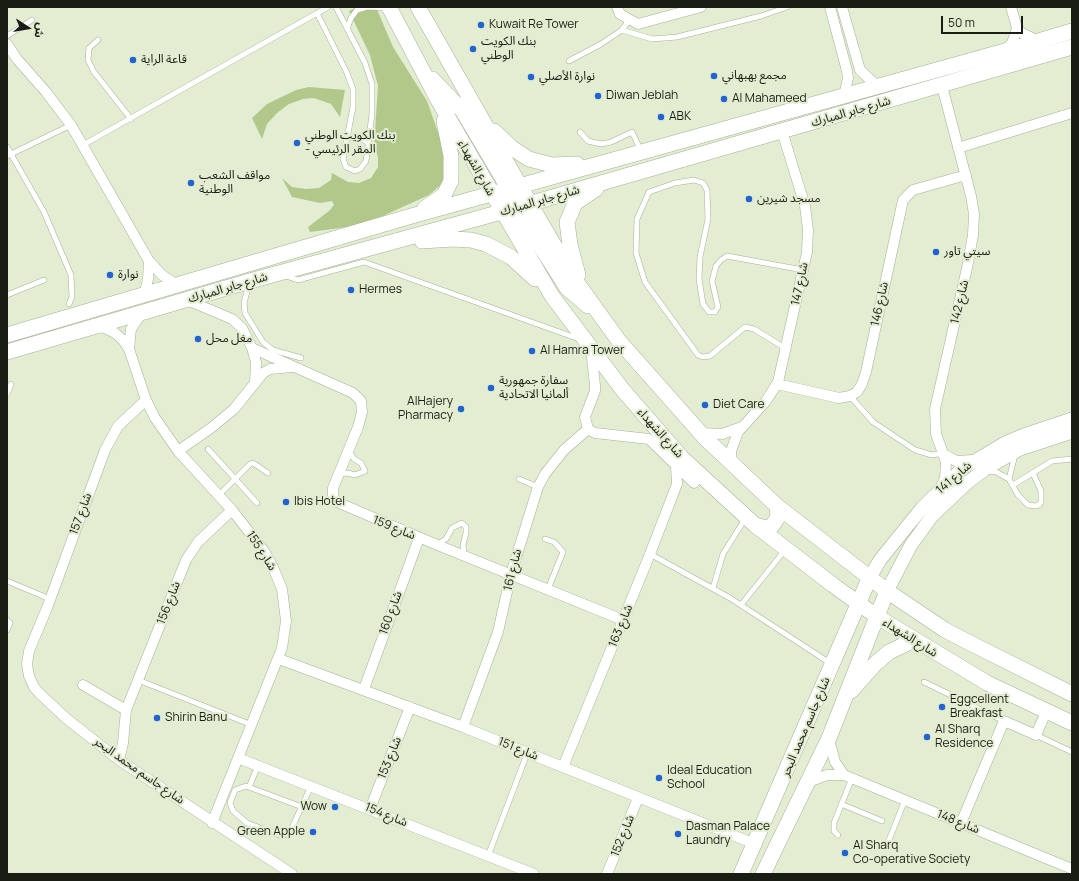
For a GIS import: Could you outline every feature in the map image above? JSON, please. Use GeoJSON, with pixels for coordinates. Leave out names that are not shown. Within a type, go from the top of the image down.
{"type":"FeatureCollection","features":[{"type":"Feature","properties":{"kind":"main road","name":"شارع الشهداء"},"geometry":{"type":"LineString","coordinates":[[389,7],[438,100],[491,194],[552,296],[587,345],[657,431],[682,458],[751,521],[785,549],[858,604],[914,640],[987,683],[1072,723]]}},
{"type":"Feature","properties":{"kind":"main road"},"geometry":{"type":"LineString","coordinates":[[418,7],[470,100],[514,188],[517,200],[523,205],[557,251],[593,307],[619,341],[700,433],[776,506],[869,579],[972,644],[1072,694]]}},
{"type":"Feature","properties":{"kind":"main road","name":"شارع جابر المبارك"},"geometry":{"type":"LineString","coordinates":[[7,335],[144,296],[408,217],[1072,31]]}},
{"type":"Feature","properties":{"kind":"main road","name":"شارع جابر المبارك"},"geometry":{"type":"LineString","coordinates":[[7,352],[280,273],[502,212],[942,86],[1072,47]]}},
{"type":"Feature","properties":{"kind":"main road"},"geometry":{"type":"LineString","coordinates":[[421,68],[462,110],[514,188]]}},
{"type":"Feature","properties":{"kind":"main road"},"geometry":{"type":"LineString","coordinates":[[408,217],[440,198],[447,192],[451,181],[452,156],[438,100]]}},
{"type":"Feature","properties":{"kind":"main road"},"geometry":{"type":"LineString","coordinates":[[470,100],[504,142],[524,157],[534,161],[564,165],[623,158]]}},
{"type":"Feature","properties":{"kind":"main road"},"geometry":{"type":"LineString","coordinates":[[593,307],[575,265],[568,237],[568,218],[572,208],[581,198],[622,177]]}},
{"type":"Feature","properties":{"kind":"main road"},"geometry":{"type":"LineString","coordinates":[[491,194],[506,196],[523,205]]}},
{"type":"Feature","properties":{"kind":"main road"},"geometry":{"type":"LineString","coordinates":[[374,248],[440,239],[480,242],[497,248],[511,257],[552,296]]}},
{"type":"Feature","properties":{"kind":"main road"},"geometry":{"type":"LineString","coordinates":[[751,521],[766,528],[772,526],[778,517],[776,506]]}},
{"type":"Feature","properties":{"kind":"main road","name":"شارع جاسم محمد البحر"},"geometry":{"type":"LineString","coordinates":[[741,874],[869,579]]}},
{"type":"Feature","properties":{"kind":"main road","name":"شارع جاسم محمد البحر"},"geometry":{"type":"LineString","coordinates":[[763,874],[829,738],[887,591]]}},
{"type":"Feature","properties":{"kind":"main road"},"geometry":{"type":"LineString","coordinates":[[844,699],[875,664],[888,652],[914,640]]}},
{"type":"Feature","properties":{"kind":"street"},"geometry":{"type":"LineString","coordinates":[[617,7],[620,14],[638,24],[702,7]]}},
{"type":"Feature","properties":{"kind":"street"},"geometry":{"type":"LineString","coordinates":[[830,7],[848,71],[844,96]]}},
{"type":"Feature","properties":{"kind":"street"},"geometry":{"type":"LineString","coordinates":[[842,7],[860,70],[877,86]]}},
{"type":"Feature","properties":{"kind":"street"},"geometry":{"type":"LineString","coordinates":[[1005,51],[1012,43],[1016,28],[1010,7]]}},
{"type":"Feature","properties":{"kind":"street"},"geometry":{"type":"LineString","coordinates":[[1016,28],[1022,33],[1038,41]]}},
{"type":"Feature","properties":{"kind":"street"},"geometry":{"type":"LineString","coordinates":[[7,44],[17,59],[46,92],[71,126],[149,261],[162,275],[177,285]]}},
{"type":"Feature","properties":{"kind":"street","name":"شارع 142"},"geometry":{"type":"LineString","coordinates":[[940,489],[946,471],[944,454],[936,434],[936,409],[967,268],[974,225],[972,196],[942,86]]}},
{"type":"Feature","properties":{"kind":"street"},"geometry":{"type":"LineString","coordinates":[[958,148],[1072,113]]}},
{"type":"Feature","properties":{"kind":"street","name":"شارع 147"},"geometry":{"type":"LineString","coordinates":[[732,465],[733,444],[742,427],[766,401],[777,384],[804,270],[808,241],[805,206],[782,131]]}},
{"type":"Feature","properties":{"kind":"street","name":"شارع 146"},"geometry":{"type":"LineString","coordinates":[[850,396],[857,392],[864,380],[903,200],[913,190],[966,175]]}},
{"type":"Feature","properties":{"kind":"street"},"geometry":{"type":"LineString","coordinates":[[144,296],[149,261]]}},
{"type":"Feature","properties":{"kind":"street"},"geometry":{"type":"LineString","coordinates":[[187,300],[232,319],[242,328],[252,348],[256,362],[255,382]]}},
{"type":"Feature","properties":{"kind":"street","name":"شارع 155"},"geometry":{"type":"LineString","coordinates":[[129,349],[131,329],[142,313]]}},
{"type":"Feature","properties":{"kind":"street","name":"شارع 155"},"geometry":{"type":"LineString","coordinates":[[94,327],[105,328],[115,333],[123,340],[129,349],[146,400],[155,418],[178,451],[232,510],[264,551],[272,565],[282,589],[286,621],[279,659],[212,823]]}},
{"type":"Feature","properties":{"kind":"street"},"geometry":{"type":"LineString","coordinates":[[587,345],[595,385],[595,391],[585,416],[588,429],[595,433],[649,439],[694,483]]}},
{"type":"Feature","properties":{"kind":"street","name":"شارع 159"},"geometry":{"type":"LineString","coordinates":[[252,348],[298,362],[353,393],[359,398],[362,405],[362,416],[333,491],[333,496],[336,502],[419,538],[623,620]]}},
{"type":"Feature","properties":{"kind":"street"},"geometry":{"type":"LineString","coordinates":[[178,451],[211,428],[234,409],[255,382],[270,369],[298,362]]}},
{"type":"Feature","properties":{"kind":"street"},"geometry":{"type":"LineString","coordinates":[[777,384],[832,397],[850,396]]}},
{"type":"Feature","properties":{"kind":"street","name":"شارع 157"},"geometry":{"type":"LineString","coordinates":[[33,639],[50,599],[108,444],[118,426],[131,412],[146,400]]}},
{"type":"Feature","properties":{"kind":"street","name":"شارع 141"},"geometry":{"type":"LineString","coordinates":[[869,579],[880,560],[904,529],[940,489],[975,460],[1024,434],[1072,419]]}},
{"type":"Feature","properties":{"kind":"street","name":"شارع 147"},"geometry":{"type":"LineString","coordinates":[[700,433],[722,434],[742,427]]}},
{"type":"Feature","properties":{"kind":"street","name":"شارع 161"},"geometry":{"type":"LineString","coordinates":[[463,727],[498,632],[511,574],[538,487],[556,459],[588,429]]}},
{"type":"Feature","properties":{"kind":"street","name":"شارع 141"},"geometry":{"type":"LineString","coordinates":[[887,591],[911,545],[932,516],[968,482],[984,470],[1020,449],[1072,432]]}},
{"type":"Feature","properties":{"kind":"street"},"geometry":{"type":"LineString","coordinates":[[944,454],[956,461],[975,460]]}},
{"type":"Feature","properties":{"kind":"street","name":"شارع 163"},"geometry":{"type":"LineString","coordinates":[[563,768],[677,484],[676,466]]}},
{"type":"Feature","properties":{"kind":"street"},"geometry":{"type":"LineString","coordinates":[[677,484],[694,483],[712,487]]}},
{"type":"Feature","properties":{"kind":"street","name":"شارع 156"},"geometry":{"type":"LineString","coordinates":[[119,760],[123,743],[126,710],[186,560],[198,542],[232,510]]}},
{"type":"Feature","properties":{"kind":"street","name":"شارع 160"},"geometry":{"type":"LineString","coordinates":[[364,689],[419,538]]}},
{"type":"Feature","properties":{"kind":"street","name":"شارع جاسم محمد البحر"},"geometry":{"type":"LineString","coordinates":[[33,639],[28,651],[27,664],[29,676],[34,687],[67,719],[119,760],[212,823],[292,874]]}},
{"type":"Feature","properties":{"kind":"street","name":"شارع 151"},"geometry":{"type":"LineString","coordinates":[[279,659],[364,689],[463,727],[527,754],[755,844]]}},
{"type":"Feature","properties":{"kind":"street"},"geometry":{"type":"LineString","coordinates":[[83,684],[126,710]]}},
{"type":"Feature","properties":{"kind":"street","name":"شارع 153"},"geometry":{"type":"LineString","coordinates":[[370,809],[410,707]]}},
{"type":"Feature","properties":{"kind":"street"},"geometry":{"type":"LineString","coordinates":[[961,823],[1004,720],[1036,735],[1046,712]]}},
{"type":"Feature","properties":{"kind":"street"},"geometry":{"type":"LineString","coordinates":[[829,738],[835,762],[848,777]]}},
{"type":"Feature","properties":{"kind":"street","name":"شارع 154"},"geometry":{"type":"LineString","coordinates":[[238,758],[534,874]]}},
{"type":"Feature","properties":{"kind":"street","name":"شارع 148"},"geometry":{"type":"LineString","coordinates":[[808,782],[827,776],[848,777],[961,823],[1064,869]]}},
{"type":"Feature","properties":{"kind":"street","name":"شارع 152"},"geometry":{"type":"LineString","coordinates":[[607,874],[638,798]]}},
{"type":"Feature","properties":{"kind":"lane"},"geometry":{"type":"LineString","coordinates":[[83,145],[328,7]]}},
{"type":"Feature","properties":{"kind":"lane"},"geometry":{"type":"LineString","coordinates":[[317,13],[353,88],[353,107],[343,163],[350,170],[360,169],[364,166],[368,143],[372,114],[372,84],[365,63],[336,7]]}},
{"type":"Feature","properties":{"kind":"lane"},"geometry":{"type":"LineString","coordinates":[[347,29],[351,18],[358,10],[389,7]]}},
{"type":"Feature","properties":{"kind":"lane"},"geometry":{"type":"LineString","coordinates":[[622,30],[652,39],[677,37],[761,16],[787,7]]}},
{"type":"Feature","properties":{"kind":"lane"},"geometry":{"type":"LineString","coordinates":[[7,36],[32,20]]}},
{"type":"Feature","properties":{"kind":"lane"},"geometry":{"type":"LineString","coordinates":[[570,61],[601,44],[622,30],[629,20]]}},
{"type":"Feature","properties":{"kind":"lane"},"geometry":{"type":"LineString","coordinates":[[98,40],[89,48],[88,60],[94,72],[130,119]]}},
{"type":"Feature","properties":{"kind":"lane"},"geometry":{"type":"LineString","coordinates":[[9,155],[71,126]]}},
{"type":"Feature","properties":{"kind":"lane"},"geometry":{"type":"LineString","coordinates":[[580,132],[588,141],[601,144],[611,142],[632,132],[641,152]]}},
{"type":"Feature","properties":{"kind":"lane"},"geometry":{"type":"LineString","coordinates":[[347,138],[359,136],[368,143]]}},
{"type":"Feature","properties":{"kind":"lane"},"geometry":{"type":"LineString","coordinates":[[7,147],[9,155],[44,212],[71,275],[72,296],[69,304]]}},
{"type":"Feature","properties":{"kind":"lane"},"geometry":{"type":"LineString","coordinates":[[786,348],[754,329],[745,327],[710,356],[703,357],[698,355],[645,282],[636,253],[637,219],[649,192],[675,183],[694,180],[703,183],[707,190],[708,219],[700,257],[699,279],[703,304],[709,312],[715,312],[718,307],[712,281],[716,266],[727,256],[804,270]]}},
{"type":"Feature","properties":{"kind":"lane"},"geometry":{"type":"LineString","coordinates":[[364,262],[374,248]]}},
{"type":"Feature","properties":{"kind":"lane"},"geometry":{"type":"LineString","coordinates":[[280,273],[298,280],[364,262],[587,345]]}},
{"type":"Feature","properties":{"kind":"lane"},"geometry":{"type":"LineString","coordinates":[[7,295],[44,280]]}},
{"type":"Feature","properties":{"kind":"lane"},"geometry":{"type":"LineString","coordinates":[[250,282],[244,303],[245,312],[257,334],[263,342],[273,350],[298,362]]}},
{"type":"Feature","properties":{"kind":"lane"},"geometry":{"type":"LineString","coordinates":[[7,394],[9,384]]}},
{"type":"Feature","properties":{"kind":"lane"},"geometry":{"type":"LineString","coordinates":[[850,396],[873,422],[916,450],[932,455],[944,454]]}},
{"type":"Feature","properties":{"kind":"lane"},"geometry":{"type":"LineString","coordinates":[[208,449],[257,503]]}},
{"type":"Feature","properties":{"kind":"lane"},"geometry":{"type":"LineString","coordinates":[[1009,479],[1014,457],[1020,449]]}},
{"type":"Feature","properties":{"kind":"lane"},"geometry":{"type":"LineString","coordinates":[[339,474],[348,473],[355,475],[365,471],[362,463],[354,459],[349,450]]}},
{"type":"Feature","properties":{"kind":"lane"},"geometry":{"type":"LineString","coordinates":[[1013,485],[1052,461],[1072,459]]}},
{"type":"Feature","properties":{"kind":"lane"},"geometry":{"type":"LineString","coordinates":[[218,494],[253,463],[268,473]]}},
{"type":"Feature","properties":{"kind":"lane"},"geometry":{"type":"LineString","coordinates":[[984,470],[996,472],[1009,479],[1018,495],[1028,505],[1035,506],[1039,505],[1041,502],[1041,492],[1033,473]]}},
{"type":"Feature","properties":{"kind":"lane"},"geometry":{"type":"LineString","coordinates":[[519,479],[538,487]]}},
{"type":"Feature","properties":{"kind":"lane"},"geometry":{"type":"LineString","coordinates":[[713,588],[723,554],[751,521]]}},
{"type":"Feature","properties":{"kind":"lane"},"geometry":{"type":"LineString","coordinates":[[435,544],[441,544],[446,539],[452,528],[462,523],[466,527],[462,552],[466,557]]}},
{"type":"Feature","properties":{"kind":"lane"},"geometry":{"type":"LineString","coordinates":[[544,539],[554,542],[563,552],[548,589]]}},
{"type":"Feature","properties":{"kind":"lane"},"geometry":{"type":"LineString","coordinates":[[741,605],[785,549]]}},
{"type":"Feature","properties":{"kind":"lane"},"geometry":{"type":"LineString","coordinates":[[650,554],[741,605],[832,665]]}},
{"type":"Feature","properties":{"kind":"lane"},"geometry":{"type":"LineString","coordinates":[[7,581],[50,599]]}},
{"type":"Feature","properties":{"kind":"lane"},"geometry":{"type":"LineString","coordinates":[[7,620],[10,623],[7,630]]}},
{"type":"Feature","properties":{"kind":"lane"},"geometry":{"type":"LineString","coordinates":[[138,680],[252,725]]}},
{"type":"Feature","properties":{"kind":"lane"},"geometry":{"type":"LineString","coordinates":[[924,682],[1004,720]]}},
{"type":"Feature","properties":{"kind":"lane"},"geometry":{"type":"LineString","coordinates":[[1036,735],[1072,752]]}},
{"type":"Feature","properties":{"kind":"lane"},"geometry":{"type":"LineString","coordinates":[[488,856],[527,754]]}},
{"type":"Feature","properties":{"kind":"lane"},"geometry":{"type":"LineString","coordinates":[[249,787],[258,765]]}},
{"type":"Feature","properties":{"kind":"lane"},"geometry":{"type":"LineString","coordinates":[[838,835],[834,831],[834,823],[848,777]]}},
{"type":"Feature","properties":{"kind":"lane"},"geometry":{"type":"LineString","coordinates":[[302,807],[249,787],[238,788],[232,794],[230,803],[233,811],[247,823],[278,836],[289,833],[302,807],[311,786]]}},
{"type":"Feature","properties":{"kind":"lane"},"geometry":{"type":"LineString","coordinates":[[887,845],[904,800]]}},
{"type":"Feature","properties":{"kind":"lane"},"geometry":{"type":"LineString","coordinates":[[841,804],[882,821]]}},
{"type":"Feature","properties":{"kind":"green space"},"geometry":{"type":"Polygon","coordinates":[[[357,7],[376,7],[393,47],[427,101],[447,158],[444,182],[429,195],[363,225],[310,232],[308,227],[329,211],[334,205],[332,201],[320,203],[292,197],[282,178],[292,187],[306,189],[319,188],[331,180],[332,173],[348,182],[359,183],[371,178],[378,167],[378,157],[374,147],[378,86],[370,55],[349,11],[357,7]]]}},
{"type":"Feature","properties":{"kind":"green space"},"geometry":{"type":"Polygon","coordinates":[[[309,87],[345,90],[340,117],[331,104],[314,98],[303,99],[289,104],[277,113],[267,124],[262,139],[252,118],[267,104],[296,90],[309,87]]]}},
{"type":"Feature","properties":{"kind":"place","name":"Kuwait Re Tower"},"geometry":{"type":"Point","coordinates":[481,25]}},
{"type":"Feature","properties":{"kind":"place","name":"بنك الكويت الوطني"},"geometry":{"type":"Point","coordinates":[473,49]}},
{"type":"Feature","properties":{"kind":"place","name":"قاعة الراية"},"geometry":{"type":"Point","coordinates":[133,60]}},
{"type":"Feature","properties":{"kind":"place","name":"مجمع بهبهاني"},"geometry":{"type":"Point","coordinates":[714,76]}},
{"type":"Feature","properties":{"kind":"place","name":"نوارة الأصلي"},"geometry":{"type":"Point","coordinates":[531,77]}},
{"type":"Feature","properties":{"kind":"place","name":"Diwan Jeblah"},"geometry":{"type":"Point","coordinates":[598,96]}},
{"type":"Feature","properties":{"kind":"place","name":"Al Mahameed"},"geometry":{"type":"Point","coordinates":[724,99]}},
{"type":"Feature","properties":{"kind":"place","name":"ABK"},"geometry":{"type":"Point","coordinates":[661,117]}},
{"type":"Feature","properties":{"kind":"place","name":"بنك الكويت الوطني - المقر الرئيسي"},"geometry":{"type":"Point","coordinates":[297,143]}},
{"type":"Feature","properties":{"kind":"place","name":"مواقف الشعب الوطنية"},"geometry":{"type":"Point","coordinates":[191,183]}},
{"type":"Feature","properties":{"kind":"place","name":"مسجد شيرين"},"geometry":{"type":"Point","coordinates":[749,199]}},
{"type":"Feature","properties":{"kind":"place","name":"سيتي تاور"},"geometry":{"type":"Point","coordinates":[936,252]}},
{"type":"Feature","properties":{"kind":"place","name":"نوارة"},"geometry":{"type":"Point","coordinates":[110,275]}},
{"type":"Feature","properties":{"kind":"place","name":"Hermes"},"geometry":{"type":"Point","coordinates":[351,290]}},
{"type":"Feature","properties":{"kind":"place","name":"مغل محل"},"geometry":{"type":"Point","coordinates":[198,339]}},
{"type":"Feature","properties":{"kind":"place","name":"Al Hamra Tower"},"geometry":{"type":"Point","coordinates":[532,351]}},
{"type":"Feature","properties":{"kind":"place","name":"سفارة جمهورية ألمانيا الاتحادية"},"geometry":{"type":"Point","coordinates":[491,388]}},
{"type":"Feature","properties":{"kind":"place","name":"Diet Care"},"geometry":{"type":"Point","coordinates":[705,405]}},
{"type":"Feature","properties":{"kind":"place","name":"AlHajery Pharmacy"},"geometry":{"type":"Point","coordinates":[461,409]}},
{"type":"Feature","properties":{"kind":"place","name":"Ibis Hotel"},"geometry":{"type":"Point","coordinates":[286,502]}},
{"type":"Feature","properties":{"kind":"place","name":"Eggcellent Breakfast"},"geometry":{"type":"Point","coordinates":[942,707]}},
{"type":"Feature","properties":{"kind":"place","name":"Shirin Banu"},"geometry":{"type":"Point","coordinates":[157,718]}},
{"type":"Feature","properties":{"kind":"place","name":"Al Sharq Residence"},"geometry":{"type":"Point","coordinates":[927,737]}},
{"type":"Feature","properties":{"kind":"place","name":"Ideal Education School"},"geometry":{"type":"Point","coordinates":[659,778]}},
{"type":"Feature","properties":{"kind":"place","name":"Wow"},"geometry":{"type":"Point","coordinates":[335,807]}},
{"type":"Feature","properties":{"kind":"place","name":"Green Apple"},"geometry":{"type":"Point","coordinates":[313,832]}},
{"type":"Feature","properties":{"kind":"place","name":"Dasman Palace Laundry"},"geometry":{"type":"Point","coordinates":[678,834]}},
{"type":"Feature","properties":{"kind":"place","name":"Al Sharq Co-operative Society"},"geometry":{"type":"Point","coordinates":[845,853]}}]}
